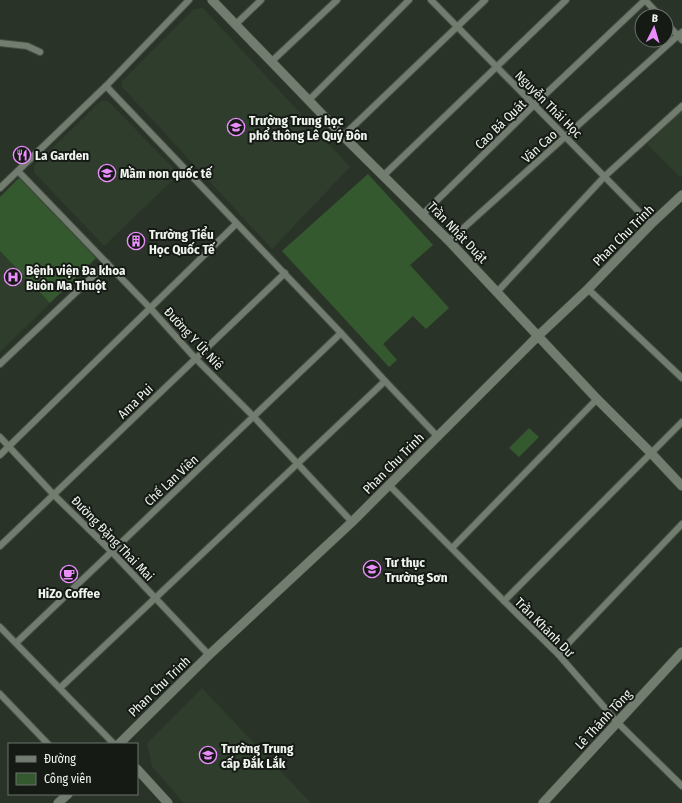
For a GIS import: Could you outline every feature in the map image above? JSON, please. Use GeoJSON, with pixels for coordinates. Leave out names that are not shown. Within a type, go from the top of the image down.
{"type":"FeatureCollection","features":[{"type":"Feature","properties":{"kind":"main road","name":"Trần Nhật Duật"},"geometry":{"type":"LineString","coordinates":[[212,0],[343,136],[450,241],[597,399],[682,486]]}},
{"type":"Feature","properties":{"kind":"main road","name":"Phan Chu Trinh"},"geometry":{"type":"LineString","coordinates":[[119,743],[210,655],[352,522],[682,195]]}},
{"type":"Feature","properties":{"kind":"main road","name":"Lê Thánh Tông"},"geometry":{"type":"LineString","coordinates":[[544,803],[682,652]]}},
{"type":"Feature","properties":{"kind":"main road"},"geometry":{"type":"LineString","coordinates":[[138,770],[168,803]]}},
{"type":"Feature","properties":{"kind":"main road"},"geometry":{"type":"LineString","coordinates":[[58,803],[67,795]]}},
{"type":"Feature","properties":{"kind":"street"},"geometry":{"type":"LineString","coordinates":[[0,188],[106,86],[189,0]]}},
{"type":"Feature","properties":{"kind":"street"},"geometry":{"type":"LineString","coordinates":[[236,24],[261,0]]}},
{"type":"Feature","properties":{"kind":"street"},"geometry":{"type":"LineString","coordinates":[[271,62],[337,0]]}},
{"type":"Feature","properties":{"kind":"street"},"geometry":{"type":"LineString","coordinates":[[308,100],[409,0]]}},
{"type":"Feature","properties":{"kind":"street","name":"Nguyễn Thái Học"},"geometry":{"type":"LineString","coordinates":[[431,0],[652,224]]}},
{"type":"Feature","properties":{"kind":"street"},"geometry":{"type":"LineString","coordinates":[[343,136],[485,0]]}},
{"type":"Feature","properties":{"kind":"street"},"geometry":{"type":"LineString","coordinates":[[384,175],[566,0]]}},
{"type":"Feature","properties":{"kind":"street"},"geometry":{"type":"LineString","coordinates":[[645,0],[652,8]]}},
{"type":"Feature","properties":{"kind":"street","name":"Cao Bá Quát"},"geometry":{"type":"LineString","coordinates":[[423,214],[534,105],[645,0]]}},
{"type":"Feature","properties":{"kind":"street","name":"Văn Cao"},"geometry":{"type":"LineString","coordinates":[[450,241],[566,136],[681,36]]}},
{"type":"Feature","properties":{"kind":"street"},"geometry":{"type":"LineString","coordinates":[[0,43],[27,46],[40,52]]}},
{"type":"Feature","properties":{"kind":"street"},"geometry":{"type":"LineString","coordinates":[[106,86],[236,224],[342,333],[438,437]]}},
{"type":"Feature","properties":{"kind":"street"},"geometry":{"type":"LineString","coordinates":[[497,292],[605,176],[682,106]]}},
{"type":"Feature","properties":{"kind":"street","name":"Đường Y Út Niê"},"geometry":{"type":"LineString","coordinates":[[18,171],[254,417],[352,522]]}},
{"type":"Feature","properties":{"kind":"street"},"geometry":{"type":"LineString","coordinates":[[0,455],[151,309],[236,224]]}},
{"type":"Feature","properties":{"kind":"street"},"geometry":{"type":"LineString","coordinates":[[0,364],[107,263]]}},
{"type":"Feature","properties":{"kind":"street","name":"Ama Pui"},"geometry":{"type":"LineString","coordinates":[[0,546],[285,274]]}},
{"type":"Feature","properties":{"kind":"street"},"geometry":{"type":"LineString","coordinates":[[588,289],[682,378]]}},
{"type":"Feature","properties":{"kind":"street","name":"Chế Lan Viên"},"geometry":{"type":"LineString","coordinates":[[16,643],[111,551],[342,333]]}},
{"type":"Feature","properties":{"kind":"street"},"geometry":{"type":"LineString","coordinates":[[60,688],[385,381]]}},
{"type":"Feature","properties":{"kind":"street"},"geometry":{"type":"LineString","coordinates":[[452,548],[597,399]]}},
{"type":"Feature","properties":{"kind":"street"},"geometry":{"type":"LineString","coordinates":[[504,602],[682,422]]}},
{"type":"Feature","properties":{"kind":"street","name":"Đường Đặng Thai Mai"},"geometry":{"type":"LineString","coordinates":[[0,437],[210,655]]}},
{"type":"Feature","properties":{"kind":"street","name":"Trần Khánh Dư"},"geometry":{"type":"LineString","coordinates":[[389,484],[504,602],[558,654],[618,723],[682,786]]}},
{"type":"Feature","properties":{"kind":"street"},"geometry":{"type":"LineString","coordinates":[[558,654],[682,524]]}},
{"type":"Feature","properties":{"kind":"street"},"geometry":{"type":"LineString","coordinates":[[0,627],[113,743]]}},
{"type":"Feature","properties":{"kind":"street"},"geometry":{"type":"LineString","coordinates":[[0,694],[47,743]]}},
{"type":"Feature","properties":{"kind":"shaded area","name":"Trường Trung học phổ thông Lê Quý Đôn"},"geometry":{"type":"Polygon","coordinates":[[[203,8],[350,167],[272,249],[122,87],[122,81],[194,9],[203,8]]]}},
{"type":"Feature","properties":{"kind":"shaded area","name":"Mầm non quốc tế"},"geometry":{"type":"Polygon","coordinates":[[[101,101],[108,101],[179,174],[104,246],[34,172],[34,166],[101,101]]]}},
{"type":"Feature","properties":{"kind":"shaded area"},"geometry":{"type":"Polygon","coordinates":[[[682,111],[682,175],[680,177],[647,144],[682,111]]]}},
{"type":"Feature","properties":{"kind":"shaded area","name":"Bệnh viện Đa khoa Buôn Ma Thuột"},"geometry":{"type":"Polygon","coordinates":[[[0,251],[50,303],[0,352],[0,251]]]}},
{"type":"Feature","properties":{"kind":"shaded area","name":"Trường Trung cấp Đắk Lắk"},"geometry":{"type":"Polygon","coordinates":[[[202,688],[311,803],[184,803],[152,767],[147,743],[202,688]]]}},
{"type":"Feature","properties":{"kind":"green space"},"geometry":{"type":"Polygon","coordinates":[[[368,174],[433,245],[410,265],[449,308],[426,329],[413,316],[383,344],[397,360],[389,367],[282,251],[368,174]]]}},
{"type":"Feature","properties":{"kind":"green space"},"geometry":{"type":"Polygon","coordinates":[[[19,178],[96,258],[50,303],[0,251],[0,197],[19,178]]]}},
{"type":"Feature","properties":{"kind":"green space"},"geometry":{"type":"Polygon","coordinates":[[[529,428],[539,437],[519,457],[509,448],[529,428]]]}},
{"type":"Feature","properties":{"kind":"place","name":"Trường Trung học phổ thông Lê Quý Đôn"},"geometry":{"type":"Point","coordinates":[236,127]}},
{"type":"Feature","properties":{"kind":"place","name":"La Garden"},"geometry":{"type":"Point","coordinates":[22,155]}},
{"type":"Feature","properties":{"kind":"place","name":"Mầm non quốc tế"},"geometry":{"type":"Point","coordinates":[107,173]}},
{"type":"Feature","properties":{"kind":"place","name":"Trường Tiểu Học Quốc Tế"},"geometry":{"type":"Point","coordinates":[136,241]}},
{"type":"Feature","properties":{"kind":"place","name":"Bệnh viện Đa khoa Buôn Ma Thuột"},"geometry":{"type":"Point","coordinates":[13,277]}},
{"type":"Feature","properties":{"kind":"place","name":"Tư thục Trường Sơn"},"geometry":{"type":"Point","coordinates":[372,569]}},
{"type":"Feature","properties":{"kind":"place","name":"HiZo Coffee"},"geometry":{"type":"Point","coordinates":[69,574]}},
{"type":"Feature","properties":{"kind":"place","name":"Trường Trung cấp Đắk Lắk"},"geometry":{"type":"Point","coordinates":[208,755]}}]}
